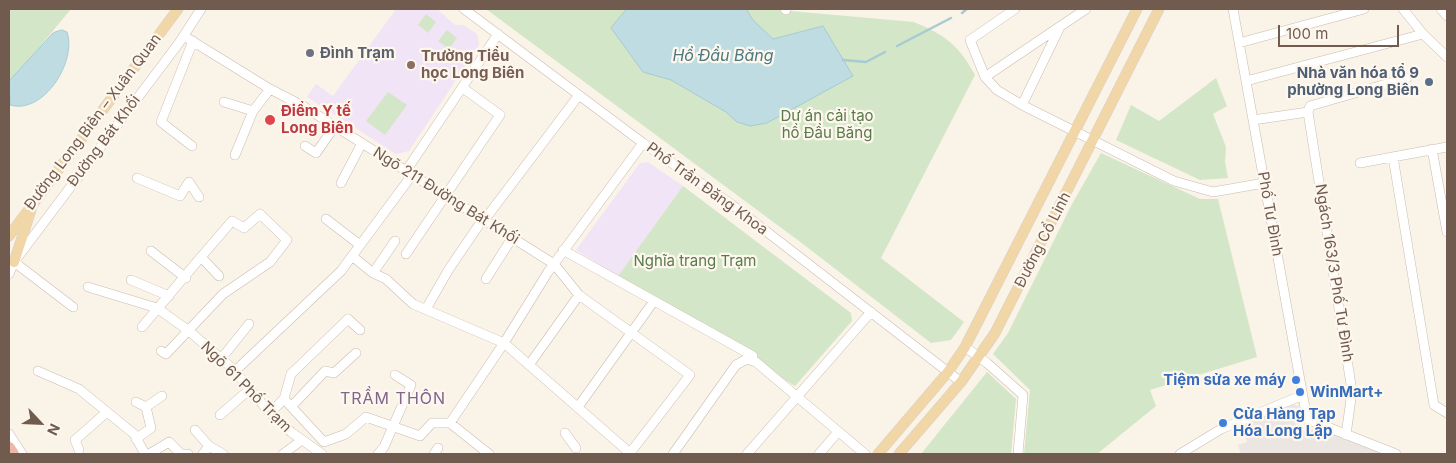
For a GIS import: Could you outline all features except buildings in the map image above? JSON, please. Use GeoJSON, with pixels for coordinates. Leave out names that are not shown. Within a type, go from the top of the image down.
{"type":"FeatureCollection","features":[{"type":"Feature","properties":{"kind":"highway"},"geometry":{"type":"LineString","coordinates":[[9,448],[13,454]]}},
{"type":"Feature","properties":{"kind":"main road","name":"Đường Long Biên – Xuân Quan"},"geometry":{"type":"LineString","coordinates":[[9,236],[178,9]]}},
{"type":"Feature","properties":{"kind":"main road","name":"Đường Cổ Linh"},"geometry":{"type":"LineString","coordinates":[[878,454],[948,372],[965,347],[1138,9]]}},
{"type":"Feature","properties":{"kind":"main road","name":"Đường Cổ Linh"},"geometry":{"type":"LineString","coordinates":[[899,454],[962,382],[980,358],[1024,279],[1159,9]]}},
{"type":"Feature","properties":{"kind":"main road"},"geometry":{"type":"LineString","coordinates":[[14,262],[34,200]]}},
{"type":"Feature","properties":{"kind":"street","name":"Đường Bát Khối"},"geometry":{"type":"LineString","coordinates":[[9,274],[14,262],[184,36],[201,9]]}},
{"type":"Feature","properties":{"kind":"street","name":"Phố Trần Đăng Khoa"},"geometry":{"type":"LineString","coordinates":[[464,9],[643,143],[731,204],[962,382]]}},
{"type":"Feature","properties":{"kind":"street"},"geometry":{"type":"LineString","coordinates":[[1015,9],[970,40],[985,77],[997,90],[1074,132],[1174,181],[1197,189],[1220,191],[1264,183]]}},
{"type":"Feature","properties":{"kind":"street"},"geometry":{"type":"LineString","coordinates":[[985,77],[1086,9]]}},
{"type":"Feature","properties":{"kind":"street","name":"Phố Tư Đình"},"geometry":{"type":"LineString","coordinates":[[1233,9],[1307,419],[1346,435]]}},
{"type":"Feature","properties":{"kind":"street"},"geometry":{"type":"LineString","coordinates":[[1239,43],[1364,9]]}},
{"type":"Feature","properties":{"kind":"street"},"geometry":{"type":"LineString","coordinates":[[1403,9],[1423,34],[1447,57]]}},
{"type":"Feature","properties":{"kind":"street"},"geometry":{"type":"LineString","coordinates":[[1441,9],[1447,16]]}},
{"type":"Feature","properties":{"kind":"street"},"geometry":{"type":"LineString","coordinates":[[1022,105],[1060,27]]}},
{"type":"Feature","properties":{"kind":"street"},"geometry":{"type":"LineString","coordinates":[[235,371],[340,271],[352,256],[409,173],[498,34]]}},
{"type":"Feature","properties":{"kind":"street"},"geometry":{"type":"LineString","coordinates":[[1246,81],[1423,34]]}},
{"type":"Feature","properties":{"kind":"street","name":"Ngõ 211 Đường Bát Khối"},"geometry":{"type":"LineString","coordinates":[[184,36],[335,126],[554,264],[578,295],[690,375],[630,454]]}},
{"type":"Feature","properties":{"kind":"street"},"geometry":{"type":"LineString","coordinates":[[192,41],[161,122],[192,146]]}},
{"type":"Feature","properties":{"kind":"street"},"geometry":{"type":"LineString","coordinates":[[1253,120],[1308,112],[1310,106],[1407,78]]}},
{"type":"Feature","properties":{"kind":"street"},"geometry":{"type":"LineString","coordinates":[[406,254],[444,195],[500,115],[462,88]]}},
{"type":"Feature","properties":{"kind":"street"},"geometry":{"type":"LineString","coordinates":[[235,155],[254,111],[270,89]]}},
{"type":"Feature","properties":{"kind":"street"},"geometry":{"type":"LineString","coordinates":[[426,309],[449,269],[483,219],[490,214],[579,95]]}},
{"type":"Feature","properties":{"kind":"street"},"geometry":{"type":"LineString","coordinates":[[224,102],[254,111]]}},
{"type":"Feature","properties":{"kind":"street","name":"Ngách 163/3 Phố Tư Đình"},"geometry":{"type":"LineString","coordinates":[[1308,112],[1352,391],[1346,435]]}},
{"type":"Feature","properties":{"kind":"street"},"geometry":{"type":"LineString","coordinates":[[305,146],[316,153],[335,126]]}},
{"type":"Feature","properties":{"kind":"street"},"geometry":{"type":"LineString","coordinates":[[341,183],[362,143]]}},
{"type":"Feature","properties":{"kind":"street"},"geometry":{"type":"LineString","coordinates":[[450,423],[563,250],[643,143]]}},
{"type":"Feature","properties":{"kind":"street"},"geometry":{"type":"LineString","coordinates":[[1360,163],[1447,147]]}},
{"type":"Feature","properties":{"kind":"street"},"geometry":{"type":"LineString","coordinates":[[1432,149],[1447,232]]}},
{"type":"Feature","properties":{"kind":"street"},"geometry":{"type":"LineString","coordinates":[[1393,157],[1434,405],[1447,413]]}},
{"type":"Feature","properties":{"kind":"street"},"geometry":{"type":"LineString","coordinates":[[137,178],[180,196],[189,182],[199,197]]}},
{"type":"Feature","properties":{"kind":"street"},"geometry":{"type":"LineString","coordinates":[[142,327],[186,278],[201,257],[232,221],[244,228],[258,214],[262,215],[286,239],[287,243],[265,265],[223,294],[166,354],[161,350]]}},
{"type":"Feature","properties":{"kind":"street"},"geometry":{"type":"LineString","coordinates":[[326,219],[360,245]]}},
{"type":"Feature","properties":{"kind":"street"},"geometry":{"type":"LineString","coordinates":[[486,279],[512,238]]}},
{"type":"Feature","properties":{"kind":"street"},"geometry":{"type":"LineString","coordinates":[[373,273],[395,241]]}},
{"type":"Feature","properties":{"kind":"street"},"geometry":{"type":"LineString","coordinates":[[563,250],[753,356]]}},
{"type":"Feature","properties":{"kind":"street"},"geometry":{"type":"LineString","coordinates":[[151,251],[186,278]]}},
{"type":"Feature","properties":{"kind":"street"},"geometry":{"type":"LineString","coordinates":[[352,256],[373,273],[386,279],[413,304],[504,343],[578,406],[630,454]]}},
{"type":"Feature","properties":{"kind":"street"},"geometry":{"type":"LineString","coordinates":[[201,257],[219,276]]}},
{"type":"Feature","properties":{"kind":"street"},"geometry":{"type":"LineString","coordinates":[[14,262],[73,307]]}},
{"type":"Feature","properties":{"kind":"street"},"geometry":{"type":"LineString","coordinates":[[131,280],[169,296]]}},
{"type":"Feature","properties":{"kind":"street","name":"Ngõ 61 Phố Trạm"},"geometry":{"type":"LineString","coordinates":[[88,287],[158,308],[189,331],[235,371],[270,413],[322,454]]}},
{"type":"Feature","properties":{"kind":"street"},"geometry":{"type":"LineString","coordinates":[[529,365],[578,295]]}},
{"type":"Feature","properties":{"kind":"street"},"geometry":{"type":"LineString","coordinates":[[578,406],[654,301]]}},
{"type":"Feature","properties":{"kind":"street"},"geometry":{"type":"LineString","coordinates":[[340,312],[360,330]]}},
{"type":"Feature","properties":{"kind":"street"},"geometry":{"type":"LineString","coordinates":[[747,454],[871,312]]}},
{"type":"Feature","properties":{"kind":"street"},"geometry":{"type":"LineString","coordinates":[[270,413],[284,399],[291,374],[348,319]]}},
{"type":"Feature","properties":{"kind":"street"},"geometry":{"type":"LineString","coordinates":[[221,359],[248,324]]}},
{"type":"Feature","properties":{"kind":"street"},"geometry":{"type":"LineString","coordinates":[[965,347],[1023,395],[1018,454]]}},
{"type":"Feature","properties":{"kind":"street"},"geometry":{"type":"LineString","coordinates":[[292,406],[325,371],[334,373],[356,353]]}},
{"type":"Feature","properties":{"kind":"street"},"geometry":{"type":"LineString","coordinates":[[672,454],[742,361],[747,359],[756,362],[865,454]]}},
{"type":"Feature","properties":{"kind":"street"},"geometry":{"type":"LineString","coordinates":[[38,371],[79,389],[134,434],[145,454]]}},
{"type":"Feature","properties":{"kind":"street"},"geometry":{"type":"LineString","coordinates":[[378,454],[384,446],[411,385],[394,375]]}},
{"type":"Feature","properties":{"kind":"street"},"geometry":{"type":"LineString","coordinates":[[220,415],[250,390]]}},
{"type":"Feature","properties":{"kind":"street"},"geometry":{"type":"LineString","coordinates":[[1180,454],[1221,429],[1303,395]]}},
{"type":"Feature","properties":{"kind":"street"},"geometry":{"type":"LineString","coordinates":[[146,407],[162,396]]}},
{"type":"Feature","properties":{"kind":"street"},"geometry":{"type":"LineString","coordinates":[[284,399],[324,442],[346,434],[366,417],[420,436],[432,423],[450,423],[489,454]]}},
{"type":"Feature","properties":{"kind":"street"},"geometry":{"type":"LineString","coordinates":[[136,402],[146,407]]}},
{"type":"Feature","properties":{"kind":"street"},"geometry":{"type":"LineString","coordinates":[[136,439],[151,428],[146,407]]}},
{"type":"Feature","properties":{"kind":"street"},"geometry":{"type":"LineString","coordinates":[[79,450],[75,440],[107,412]]}},
{"type":"Feature","properties":{"kind":"street"},"geometry":{"type":"LineString","coordinates":[[195,430],[209,446],[222,454]]}},
{"type":"Feature","properties":{"kind":"street"},"geometry":{"type":"LineString","coordinates":[[819,454],[838,432]]}},
{"type":"Feature","properties":{"kind":"street"},"geometry":{"type":"LineString","coordinates":[[564,433],[576,448]]}},
{"type":"Feature","properties":{"kind":"street"},"geometry":{"type":"LineString","coordinates":[[9,434],[22,454]]}},
{"type":"Feature","properties":{"kind":"street"},"geometry":{"type":"LineString","coordinates":[[1346,435],[1396,454]]}},
{"type":"Feature","properties":{"kind":"street"},"geometry":{"type":"LineString","coordinates":[[283,454],[302,440]]}},
{"type":"Feature","properties":{"kind":"street"},"geometry":{"type":"LineString","coordinates":[[150,454],[169,442],[181,454],[188,454]]}},
{"type":"Feature","properties":{"kind":"street"},"geometry":{"type":"LineString","coordinates":[[203,454],[209,446]]}},
{"type":"Feature","properties":{"kind":"shaded area","name":"Trường Tiểu học Long Biên"},"geometry":{"type":"Polygon","coordinates":[[[396,9],[437,9],[455,25],[464,25],[477,34],[479,45],[409,151],[396,154],[307,97],[316,84],[333,96],[396,9]]]}},
{"type":"Feature","properties":{"kind":"shaded area"},"geometry":{"type":"Polygon","coordinates":[[[648,162],[683,186],[618,276],[576,250],[640,163],[648,162]]]}},
{"type":"Feature","properties":{"kind":"shaded area"},"geometry":{"type":"Polygon","coordinates":[[[1293,404],[1298,406],[1303,416],[1295,421],[1298,432],[1319,428],[1387,454],[1241,454],[1238,445],[1247,442],[1240,423],[1293,404]]]}},
{"type":"Feature","properties":{"kind":"green space"},"geometry":{"type":"Polygon","coordinates":[[[9,9],[71,9],[9,84],[9,9]]]}},
{"type":"Feature","properties":{"kind":"green space","name":"Dự án cải tạo hồ Đầu Băng"},"geometry":{"type":"Polygon","coordinates":[[[486,9],[768,9],[914,22],[943,37],[957,48],[975,75],[881,258],[964,322],[951,340],[931,343],[803,244],[486,9]]]}},
{"type":"Feature","properties":{"kind":"green space"},"geometry":{"type":"Polygon","coordinates":[[[426,14],[436,22],[428,33],[418,25],[426,14]]]}},
{"type":"Feature","properties":{"kind":"green space"},"geometry":{"type":"Polygon","coordinates":[[[447,30],[457,38],[449,49],[438,41],[447,30]]]}},
{"type":"Feature","properties":{"kind":"green space"},"geometry":{"type":"Polygon","coordinates":[[[1216,78],[1227,106],[1213,114],[1226,147],[1225,162],[1228,178],[1200,180],[1116,140],[1131,105],[1159,121],[1216,78]]]}},
{"type":"Feature","properties":{"kind":"green space"},"geometry":{"type":"Polygon","coordinates":[[[388,92],[407,105],[385,135],[366,121],[388,92]]]}},
{"type":"Feature","properties":{"kind":"green space"},"geometry":{"type":"Polygon","coordinates":[[[1101,153],[1200,199],[1218,199],[1257,357],[1150,390],[1156,406],[1097,454],[1024,454],[1030,390],[993,354],[1008,333],[1071,206],[1101,153]]]}},
{"type":"Feature","properties":{"kind":"green space","name":"Nghĩa trang Trạm"},"geometry":{"type":"Polygon","coordinates":[[[683,186],[851,313],[852,321],[795,386],[618,276],[683,186]]]}},
{"type":"Feature","properties":{"kind":"green space"},"geometry":{"type":"Polygon","coordinates":[[[987,372],[1016,399],[1011,454],[921,454],[987,372]]]}},
{"type":"Feature","properties":{"kind":"water","name":"Hồ Đầu Băng"},"geometry":{"type":"Polygon","coordinates":[[[627,9],[746,9],[753,20],[773,39],[823,26],[853,76],[767,123],[750,126],[737,122],[726,112],[671,80],[643,72],[611,28],[627,9]]]}},
{"type":"Feature","properties":{"kind":"water"},"geometry":{"type":"Polygon","coordinates":[[[62,30],[67,32],[69,44],[67,57],[55,83],[46,94],[35,102],[23,106],[10,105],[9,81],[53,33],[62,30]]]}},
{"type":"Feature","properties":{"kind":"waterway"},"geometry":{"type":"LineString","coordinates":[[962,13],[967,9]]}},
{"type":"Feature","properties":{"kind":"waterway"},"geometry":{"type":"LineString","coordinates":[[897,46],[951,18]]}},
{"type":"Feature","properties":{"kind":"waterway"},"geometry":{"type":"LineString","coordinates":[[843,60],[866,62],[885,52]]}},
{"type":"Feature","properties":{"kind":"place","name":"Đình Trạm"},"geometry":{"type":"Point","coordinates":[310,53]}},
{"type":"Feature","properties":{"kind":"place","name":"Trường Tiểu học Long Biên"},"geometry":{"type":"Point","coordinates":[411,65]}},
{"type":"Feature","properties":{"kind":"place","name":"Nhà văn hóa tổ 9 phường Long Biên"},"geometry":{"type":"Point","coordinates":[1429,82]}},
{"type":"Feature","properties":{"kind":"place","name":"Điểm Y tế Long Biên"},"geometry":{"type":"Point","coordinates":[270,120]}},
{"type":"Feature","properties":{"kind":"place","name":"Tiệm sửa xe máy"},"geometry":{"type":"Point","coordinates":[1296,380]}},
{"type":"Feature","properties":{"kind":"place","name":"WinMart+"},"geometry":{"type":"Point","coordinates":[1300,392]}},
{"type":"Feature","properties":{"kind":"place","name":"Cửa Hàng Tạp Hóa Long Lập"},"geometry":{"type":"Point","coordinates":[1223,423]}},
{"type":"Feature","properties":{"kind":"district","name":"TRẦM THÔN"},"geometry":{"type":"Point","coordinates":[393,399]}}]}
